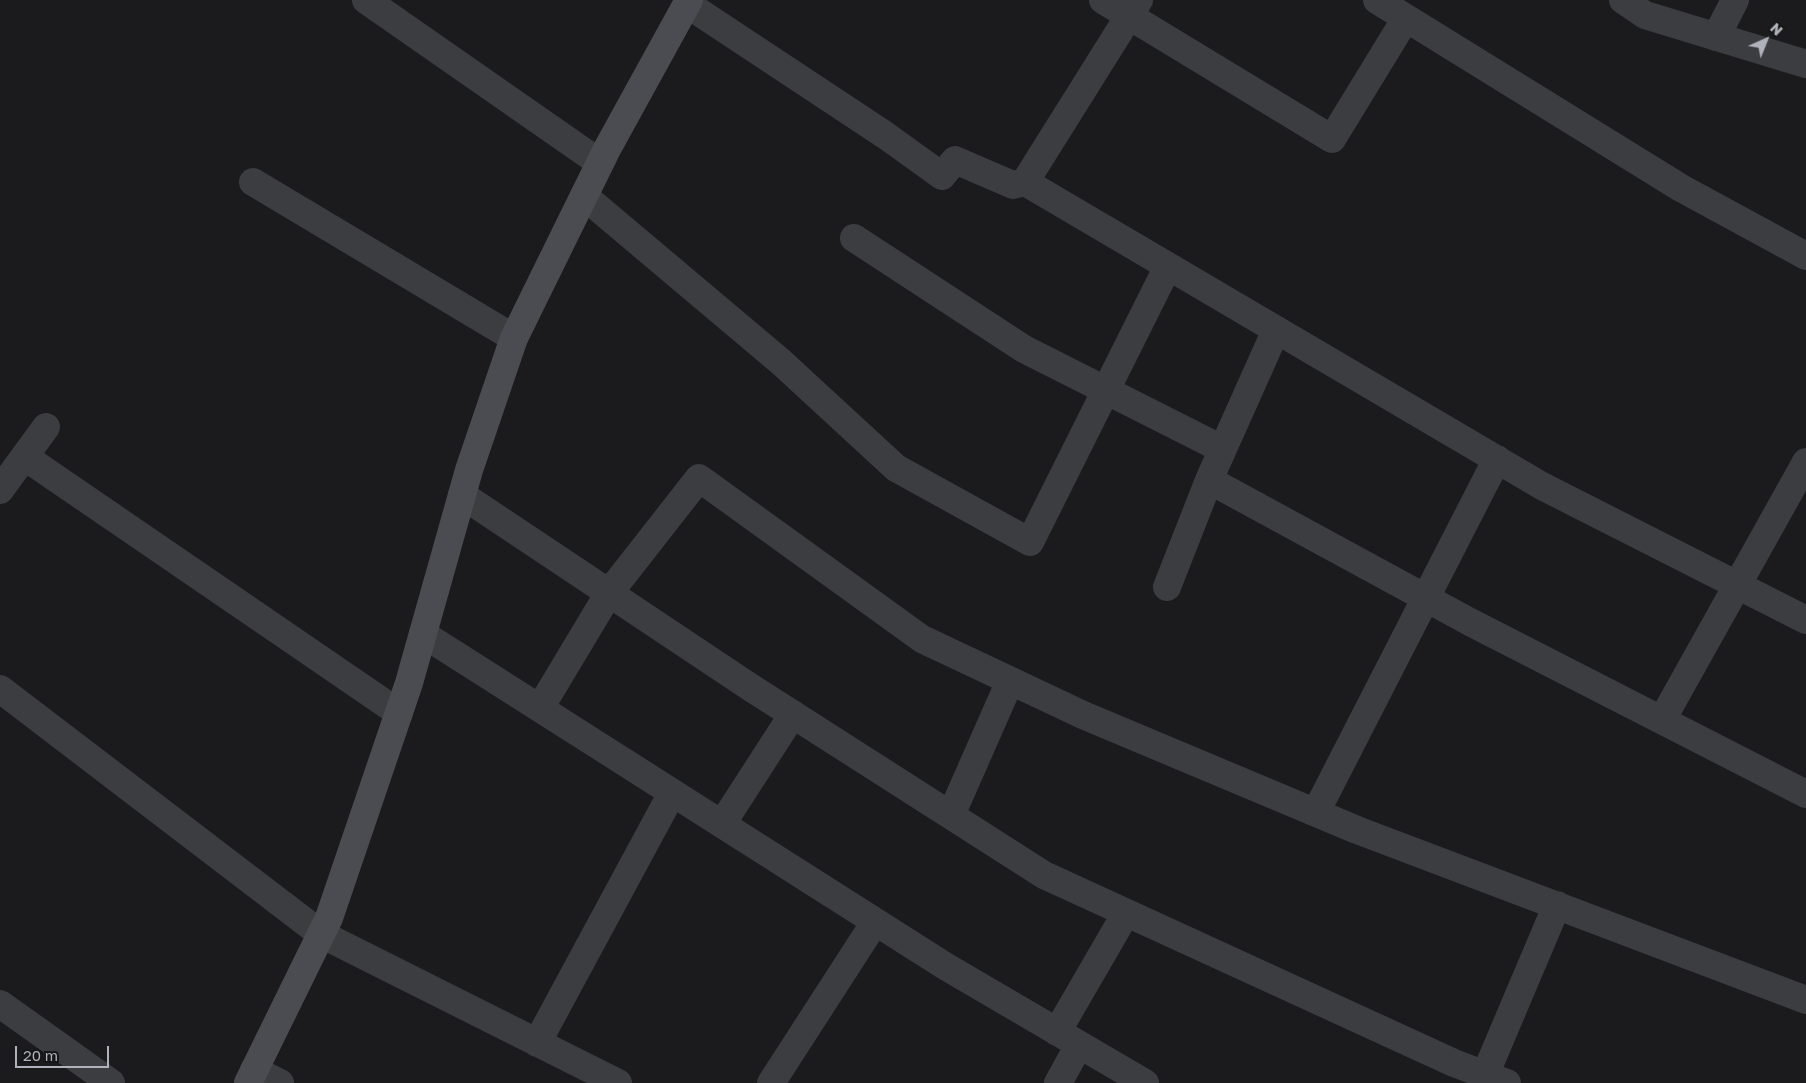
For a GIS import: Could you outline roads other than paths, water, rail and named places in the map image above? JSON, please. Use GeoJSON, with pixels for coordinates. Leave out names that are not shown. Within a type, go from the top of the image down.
{"type":"FeatureCollection","features":[{"type":"Feature","properties":{"kind":"main road"},"geometry":{"type":"LineString","coordinates":[[251,1077],[329,918],[399,712],[462,495],[514,338],[600,164],[688,2]]}},
{"type":"Feature","properties":{"kind":"street"},"geometry":{"type":"LineString","coordinates":[[366,0],[600,164]]}},
{"type":"Feature","properties":{"kind":"street"},"geometry":{"type":"LineString","coordinates":[[1104,0],[1134,8],[1332,139],[1406,18]]}},
{"type":"Feature","properties":{"kind":"street"},"geometry":{"type":"LineString","coordinates":[[1377,0],[1681,188],[1806,256]]}},
{"type":"Feature","properties":{"kind":"street"},"geometry":{"type":"LineString","coordinates":[[1623,0],[1645,15],[1806,64]]}},
{"type":"Feature","properties":{"kind":"street"},"geometry":{"type":"LineString","coordinates":[[1716,37],[1735,0]]}},
{"type":"Feature","properties":{"kind":"street"},"geometry":{"type":"LineString","coordinates":[[688,2],[942,176],[955,160],[1013,185],[1025,182],[1134,8]]}},
{"type":"Feature","properties":{"kind":"street"},"geometry":{"type":"LineString","coordinates":[[252,182],[514,338]]}},
{"type":"Feature","properties":{"kind":"street"},"geometry":{"type":"LineString","coordinates":[[1025,182],[1542,486],[1806,620]]}},
{"type":"Feature","properties":{"kind":"street"},"geometry":{"type":"LineString","coordinates":[[584,196],[781,362],[896,468],[1030,542],[1168,266]]}},
{"type":"Feature","properties":{"kind":"street"},"geometry":{"type":"LineString","coordinates":[[854,238],[1024,349],[1222,450]]}},
{"type":"Feature","properties":{"kind":"street"},"geometry":{"type":"LineString","coordinates":[[1167,587],[1208,480],[1276,330]]}},
{"type":"Feature","properties":{"kind":"street"},"geometry":{"type":"LineString","coordinates":[[0,490],[46,427]]}},
{"type":"Feature","properties":{"kind":"street"},"geometry":{"type":"LineString","coordinates":[[25,457],[399,712]]}},
{"type":"Feature","properties":{"kind":"street"},"geometry":{"type":"LineString","coordinates":[[1316,812],[1497,460]]}},
{"type":"Feature","properties":{"kind":"street"},"geometry":{"type":"LineString","coordinates":[[1662,720],[1806,462]]}},
{"type":"Feature","properties":{"kind":"street"},"geometry":{"type":"LineString","coordinates":[[540,708],[609,593],[699,478],[922,639],[1010,681],[1083,715],[1357,830],[1806,1000]]}},
{"type":"Feature","properties":{"kind":"street"},"geometry":{"type":"LineString","coordinates":[[1208,480],[1426,598],[1806,794]]}},
{"type":"Feature","properties":{"kind":"street"},"geometry":{"type":"LineString","coordinates":[[462,495],[793,714],[1044,875],[1454,1064],[1496,1079],[1557,905]]}},
{"type":"Feature","properties":{"kind":"street"},"geometry":{"type":"LineString","coordinates":[[423,634],[945,966],[1145,1083]]}},
{"type":"Feature","properties":{"kind":"street"},"geometry":{"type":"LineString","coordinates":[[951,815],[1010,681]]}},
{"type":"Feature","properties":{"kind":"street"},"geometry":{"type":"LineString","coordinates":[[0,690],[321,934],[537,1043],[571,1073],[618,1083]]}},
{"type":"Feature","properties":{"kind":"street"},"geometry":{"type":"LineString","coordinates":[[722,824],[793,714]]}},
{"type":"Feature","properties":{"kind":"street"},"geometry":{"type":"LineString","coordinates":[[537,1043],[672,793]]}},
{"type":"Feature","properties":{"kind":"street"},"geometry":{"type":"LineString","coordinates":[[1058,1083],[1068,1038],[1126,913]]}},
{"type":"Feature","properties":{"kind":"street"},"geometry":{"type":"LineString","coordinates":[[771,1083],[875,922]]}},
{"type":"Feature","properties":{"kind":"street"},"geometry":{"type":"LineString","coordinates":[[0,1004],[111,1083]]}},
{"type":"Feature","properties":{"kind":"street"},"geometry":{"type":"LineString","coordinates":[[251,1077],[280,1083]]}}]}
